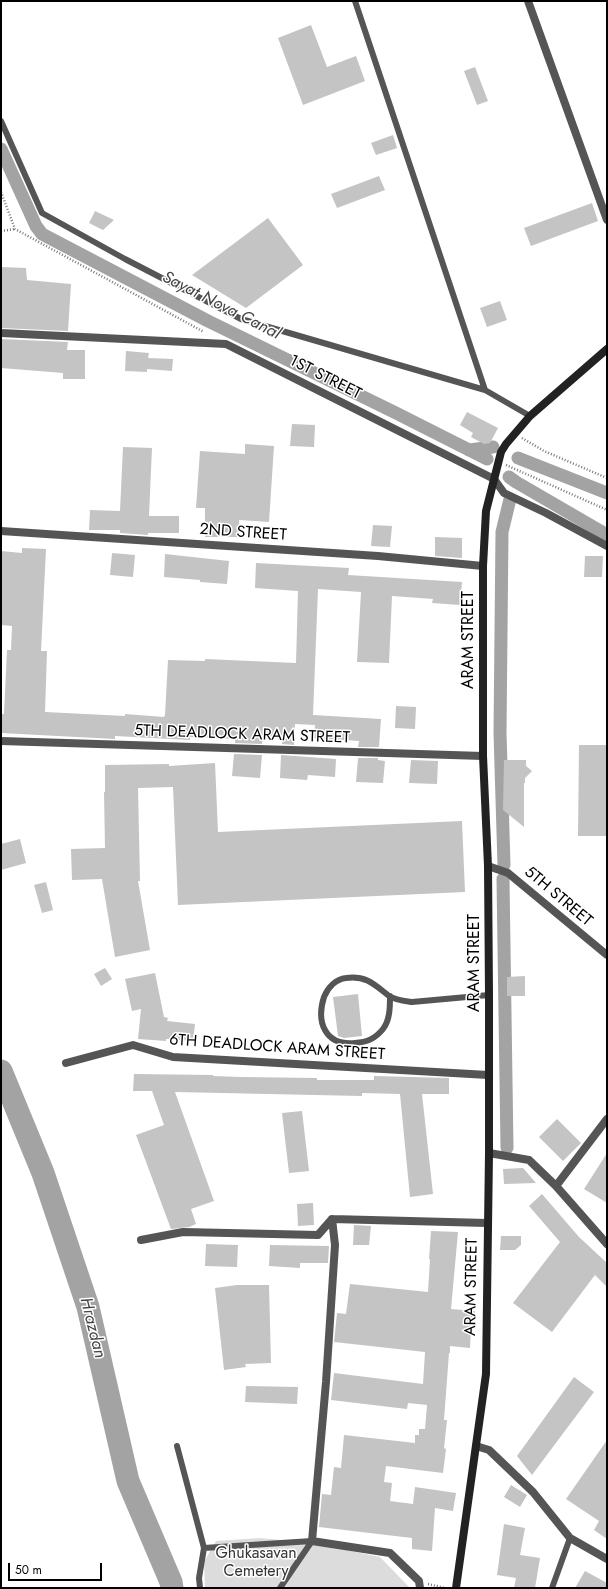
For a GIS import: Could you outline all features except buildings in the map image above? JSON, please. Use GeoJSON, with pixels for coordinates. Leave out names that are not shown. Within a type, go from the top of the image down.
{"type":"FeatureCollection","features":[{"type":"Feature","properties":{"kind":"main road","name":"ARAM STREET"},"geometry":{"type":"LineString","coordinates":[[456,1588],[486,1374],[489,1153],[489,995],[488,866],[483,756],[483,566],[486,512],[498,462],[501,452],[506,444],[530,416],[607,349]]}},
{"type":"Feature","properties":{"kind":"street"},"geometry":{"type":"LineString","coordinates":[[528,1],[607,220]]}},
{"type":"Feature","properties":{"kind":"street","name":"1ST STREET"},"geometry":{"type":"LineString","coordinates":[[1,333],[226,344],[494,479],[504,492],[607,546]]}},
{"type":"Feature","properties":{"kind":"street","name":"2ND STREET"},"geometry":{"type":"LineString","coordinates":[[1,531],[378,556],[483,566]]}},
{"type":"Feature","properties":{"kind":"street","name":"5TH DEADLOCK ARAM STREET"},"geometry":{"type":"LineString","coordinates":[[1,741],[483,756]]}},
{"type":"Feature","properties":{"kind":"street","name":"5TH STREET"},"geometry":{"type":"LineString","coordinates":[[488,866],[508,873],[607,955]]}},
{"type":"Feature","properties":{"kind":"street","name":"6TH DEADLOCK ARAM STREET"},"geometry":{"type":"LineString","coordinates":[[66,1063],[133,1046],[173,1057],[488,1075]]}},
{"type":"Feature","properties":{"kind":"street"},"geometry":{"type":"LineString","coordinates":[[556,1186],[607,1118]]}},
{"type":"Feature","properties":{"kind":"street"},"geometry":{"type":"LineString","coordinates":[[489,1153],[529,1160],[556,1186],[607,1244]]}},
{"type":"Feature","properties":{"kind":"street"},"geometry":{"type":"LineString","coordinates":[[332,1219],[487,1223]]}},
{"type":"Feature","properties":{"kind":"street"},"geometry":{"type":"LineString","coordinates":[[141,1240],[183,1232],[318,1235],[332,1219]]}},
{"type":"Feature","properties":{"kind":"street"},"geometry":{"type":"LineString","coordinates":[[332,1219],[335,1245],[312,1541],[390,1552],[420,1585]]}},
{"type":"Feature","properties":{"kind":"street"},"geometry":{"type":"LineString","coordinates":[[476,1446],[489,1450],[532,1492],[570,1538],[607,1559]]}},
{"type":"Feature","properties":{"kind":"lane"},"geometry":{"type":"LineString","coordinates":[[356,1],[485,390]]}},
{"type":"Feature","properties":{"kind":"lane"},"geometry":{"type":"LineString","coordinates":[[1,121],[42,213],[118,255],[241,319],[485,390],[530,416]]}},
{"type":"Feature","properties":{"kind":"lane"},"geometry":{"type":"LineString","coordinates":[[390,996],[390,1012],[384,1028],[369,1042],[347,1044],[336,1042],[328,1036],[321,1013],[322,1003],[326,992],[333,983],[346,978],[364,978],[390,996],[402,1001],[412,1002],[489,995]]}},
{"type":"Feature","properties":{"kind":"lane"},"geometry":{"type":"LineString","coordinates":[[177,1446],[204,1548],[199,1578],[200,1588]]}},
{"type":"Feature","properties":{"kind":"lane"},"geometry":{"type":"LineString","coordinates":[[552,1588],[570,1538]]}},
{"type":"Feature","properties":{"kind":"lane"},"geometry":{"type":"LineString","coordinates":[[204,1548],[312,1541]]}},
{"type":"Feature","properties":{"kind":"lane"},"geometry":{"type":"LineString","coordinates":[[280,1588],[312,1541]]}},
{"type":"Feature","properties":{"kind":"path"},"geometry":{"type":"LineString","coordinates":[[1,192],[15,229]]}},
{"type":"Feature","properties":{"kind":"path"},"geometry":{"type":"LineString","coordinates":[[1,231],[15,229],[206,333]]}},
{"type":"Feature","properties":{"kind":"path"},"geometry":{"type":"LineString","coordinates":[[515,433],[544,451],[607,478]]}},
{"type":"Feature","properties":{"kind":"path"},"geometry":{"type":"LineString","coordinates":[[498,462],[607,510]]}},
{"type":"Feature","properties":{"kind":"path"},"geometry":{"type":"LineString","coordinates":[[420,1585],[445,1588]]}},
{"type":"Feature","properties":{"kind":"green space","name":"Ghukasavan Cemetery"},"geometry":{"type":"Polygon","coordinates":[[[260,1538],[312,1543],[380,1557],[410,1588],[205,1588],[204,1562],[216,1541],[260,1538]]]}},
{"type":"Feature","properties":{"kind":"waterway","name":"Sayat Nova Canal"},"geometry":{"type":"LineString","coordinates":[[1,149],[36,226],[42,234],[208,321],[487,459]]}},
{"type":"Feature","properties":{"kind":"waterway","name":"Sayat Nova Canal"},"geometry":{"type":"LineString","coordinates":[[469,450],[493,447]]}},
{"type":"Feature","properties":{"kind":"waterway","name":"Sayat Nova Canal"},"geometry":{"type":"LineString","coordinates":[[518,458],[607,493]]}},
{"type":"Feature","properties":{"kind":"waterway","name":"Sayat Nova Canal"},"geometry":{"type":"LineString","coordinates":[[509,477],[607,535]]}},
{"type":"Feature","properties":{"kind":"waterway"},"geometry":{"type":"LineString","coordinates":[[504,865],[500,733],[502,532],[510,499]]}},
{"type":"Feature","properties":{"kind":"waterway"},"geometry":{"type":"LineString","coordinates":[[503,879],[507,1148]]}},
{"type":"Feature","properties":{"kind":"waterway","name":"Hrazdan"},"geometry":{"type":"LineString","coordinates":[[1,1071],[43,1173],[88,1307],[128,1481],[171,1582],[172,1588]]}}]}
